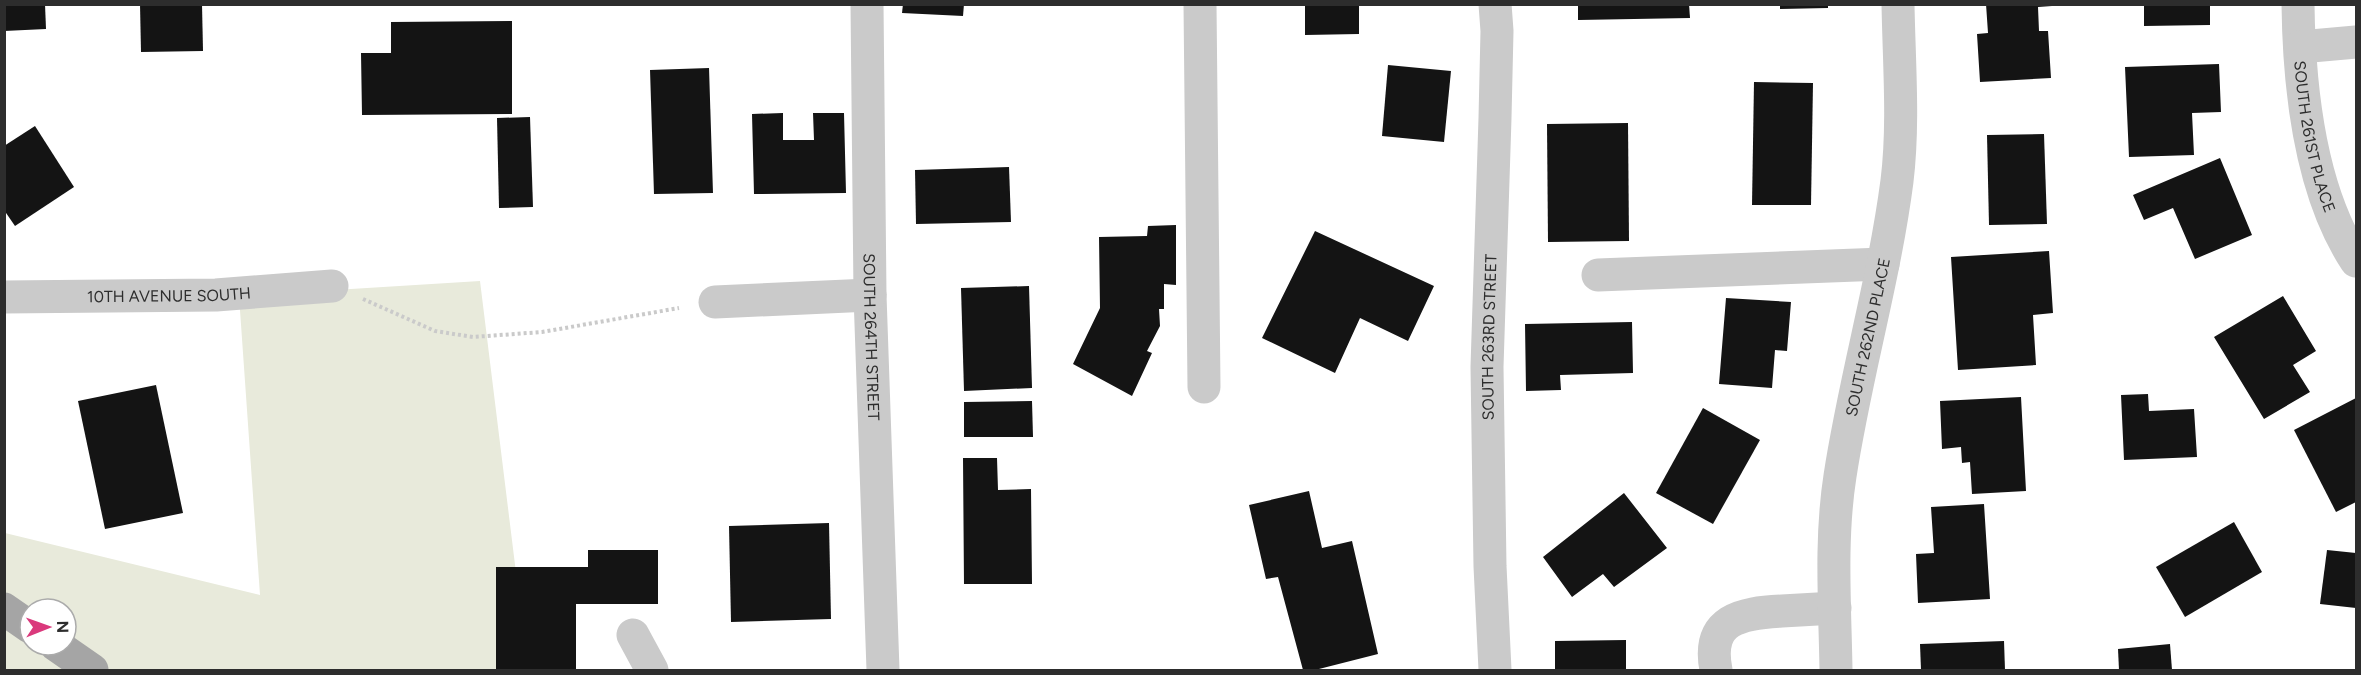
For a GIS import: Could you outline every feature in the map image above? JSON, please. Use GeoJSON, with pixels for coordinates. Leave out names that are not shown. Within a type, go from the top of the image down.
{"type":"FeatureCollection","features":[{"type":"Feature","properties":{"kind":"main road"},"geometry":{"type":"LineString","coordinates":[[4,609],[18,619]]}},
{"type":"Feature","properties":{"kind":"main road"},"geometry":{"type":"LineString","coordinates":[[73,657],[92,670]]}},
{"type":"Feature","properties":{"kind":"street","name":"SOUTH 264TH STREET"},"geometry":{"type":"LineString","coordinates":[[867,4],[874,667]]}},
{"type":"Feature","properties":{"kind":"street"},"geometry":{"type":"LineString","coordinates":[[1200,4],[1204,387]]}},
{"type":"Feature","properties":{"kind":"street","name":"SOUTH 263RD STREET"},"geometry":{"type":"LineString","coordinates":[[1495,4],[1496,118],[1487,367],[1490,566],[1495,670]]}},
{"type":"Feature","properties":{"kind":"street","name":"SOUTH 262ND PLACE"},"geometry":{"type":"LineString","coordinates":[[1836,670],[1834,549],[1839,477],[1883,264],[1897,179],[1900,108],[1898,4]]}},
{"type":"Feature","properties":{"kind":"street","name":"SOUTH 261ST PLACE"},"geometry":{"type":"LineString","coordinates":[[2298,4],[2300,47],[2310,139],[2327,202],[2356,261]]}},
{"type":"Feature","properties":{"kind":"street"},"geometry":{"type":"LineString","coordinates":[[2300,47],[2356,42]]}},
{"type":"Feature","properties":{"kind":"street"},"geometry":{"type":"LineString","coordinates":[[1598,275],[1883,264]]}},
{"type":"Feature","properties":{"kind":"street","name":"10TH AVENUE SOUTH"},"geometry":{"type":"LineString","coordinates":[[4,297],[216,296],[332,286]]}},
{"type":"Feature","properties":{"kind":"street"},"geometry":{"type":"LineString","coordinates":[[715,302],[870,295]]}},
{"type":"Feature","properties":{"kind":"street"},"geometry":{"type":"LineString","coordinates":[[1716,670],[1713,656],[1714,642],[1720,630],[1730,621],[1755,612],[1835,608]]}},
{"type":"Feature","properties":{"kind":"street"},"geometry":{"type":"LineString","coordinates":[[633,634],[651,670]]}},
{"type":"Feature","properties":{"kind":"path"},"geometry":{"type":"LineString","coordinates":[[332,286],[435,331],[472,337],[542,332],[715,302]]}},
{"type":"Feature","properties":{"kind":"shaded area"},"geometry":{"type":"Polygon","coordinates":[[[480,281],[528,670],[5,670],[5,533],[260,595],[239,296],[480,281]]]}},
{"type":"Feature","properties":{"kind":"building"},"geometry":{"type":"Polygon","coordinates":[[[4,4],[45,4],[46,29],[4,31],[4,4]]]}},
{"type":"Feature","properties":{"kind":"building"},"geometry":{"type":"Polygon","coordinates":[[[140,4],[202,4],[203,51],[141,52],[140,4]]]}},
{"type":"Feature","properties":{"kind":"building"},"geometry":{"type":"Polygon","coordinates":[[[903,4],[964,4],[963,16],[902,13],[903,4]]]}},
{"type":"Feature","properties":{"kind":"building"},"geometry":{"type":"Polygon","coordinates":[[[1305,4],[1359,4],[1359,34],[1305,35],[1305,4]]]}},
{"type":"Feature","properties":{"kind":"building"},"geometry":{"type":"Polygon","coordinates":[[[1578,4],[1689,4],[1690,18],[1578,20],[1578,4]]]}},
{"type":"Feature","properties":{"kind":"building"},"geometry":{"type":"Polygon","coordinates":[[[1780,4],[1828,4],[1828,8],[1780,9],[1780,4]]]}},
{"type":"Feature","properties":{"kind":"building"},"geometry":{"type":"Polygon","coordinates":[[[1986,4],[2052,4],[2052,6],[2038,7],[2039,31],[2048,31],[2051,78],[1980,82],[1977,34],[1988,33],[1986,4]]]}},
{"type":"Feature","properties":{"kind":"building"},"geometry":{"type":"Polygon","coordinates":[[[2144,4],[2210,4],[2210,25],[2144,26],[2144,4]]]}},
{"type":"Feature","properties":{"kind":"building"},"geometry":{"type":"Polygon","coordinates":[[[512,21],[512,114],[362,115],[361,53],[391,53],[391,22],[512,21]]]}},
{"type":"Feature","properties":{"kind":"building"},"geometry":{"type":"Polygon","coordinates":[[[2219,64],[2221,112],[2192,113],[2194,155],[2129,157],[2125,67],[2219,64]]]}},
{"type":"Feature","properties":{"kind":"building"},"geometry":{"type":"Polygon","coordinates":[[[1388,65],[1451,71],[1444,142],[1382,136],[1388,65]]]}},
{"type":"Feature","properties":{"kind":"building"},"geometry":{"type":"Polygon","coordinates":[[[709,68],[713,193],[654,194],[650,70],[709,68]]]}},
{"type":"Feature","properties":{"kind":"building"},"geometry":{"type":"Polygon","coordinates":[[[1754,82],[1813,83],[1811,205],[1752,205],[1754,82]]]}},
{"type":"Feature","properties":{"kind":"building"},"geometry":{"type":"Polygon","coordinates":[[[783,113],[783,140],[814,140],[813,113],[844,113],[846,193],[754,194],[752,114],[783,113]]]}},
{"type":"Feature","properties":{"kind":"building"},"geometry":{"type":"Polygon","coordinates":[[[530,117],[533,207],[499,208],[497,118],[530,117]]]}},
{"type":"Feature","properties":{"kind":"building"},"geometry":{"type":"Polygon","coordinates":[[[1628,123],[1629,241],[1548,242],[1547,124],[1628,123]]]}},
{"type":"Feature","properties":{"kind":"building"},"geometry":{"type":"Polygon","coordinates":[[[35,126],[74,187],[15,226],[4,210],[4,146],[35,126]]]}},
{"type":"Feature","properties":{"kind":"building"},"geometry":{"type":"Polygon","coordinates":[[[2044,134],[2047,224],[1989,225],[1987,135],[2044,134]]]}},
{"type":"Feature","properties":{"kind":"building"},"geometry":{"type":"Polygon","coordinates":[[[2220,158],[2252,235],[2195,259],[2173,208],[2144,220],[2133,195],[2220,158]]]}},
{"type":"Feature","properties":{"kind":"building"},"geometry":{"type":"Polygon","coordinates":[[[1009,167],[1011,222],[916,224],[915,170],[1009,167]]]}},
{"type":"Feature","properties":{"kind":"building"},"geometry":{"type":"Polygon","coordinates":[[[1176,225],[1176,285],[1164,284],[1164,309],[1159,309],[1160,326],[1147,351],[1152,353],[1132,396],[1073,364],[1100,308],[1099,237],[1147,236],[1148,226],[1176,225]]]}},
{"type":"Feature","properties":{"kind":"building"},"geometry":{"type":"Polygon","coordinates":[[[1315,231],[1434,286],[1408,341],[1360,318],[1335,373],[1262,338],[1315,231]]]}},
{"type":"Feature","properties":{"kind":"building"},"geometry":{"type":"Polygon","coordinates":[[[2049,251],[2053,313],[2033,315],[2036,365],[1958,370],[1951,257],[2049,251]]]}},
{"type":"Feature","properties":{"kind":"building"},"geometry":{"type":"Polygon","coordinates":[[[1029,286],[1032,388],[964,391],[961,288],[1029,286]]]}},
{"type":"Feature","properties":{"kind":"building"},"geometry":{"type":"Polygon","coordinates":[[[2283,296],[2316,351],[2293,365],[2310,392],[2264,419],[2214,337],[2283,296]]]}},
{"type":"Feature","properties":{"kind":"building"},"geometry":{"type":"Polygon","coordinates":[[[1726,298],[1791,302],[1787,351],[1775,350],[1772,388],[1719,384],[1726,298]]]}},
{"type":"Feature","properties":{"kind":"building"},"geometry":{"type":"Polygon","coordinates":[[[1632,322],[1633,373],[1560,375],[1561,390],[1526,391],[1525,324],[1632,322]]]}},
{"type":"Feature","properties":{"kind":"building"},"geometry":{"type":"Polygon","coordinates":[[[156,385],[183,513],[105,529],[78,401],[156,385]]]}},
{"type":"Feature","properties":{"kind":"building"},"geometry":{"type":"Polygon","coordinates":[[[2148,394],[2149,411],[2194,409],[2197,457],[2124,460],[2121,395],[2148,394]]]}},
{"type":"Feature","properties":{"kind":"building"},"geometry":{"type":"Polygon","coordinates":[[[2021,397],[2026,491],[1972,494],[1970,462],[1962,463],[1961,447],[1942,449],[1940,401],[2021,397]]]}},
{"type":"Feature","properties":{"kind":"building"},"geometry":{"type":"Polygon","coordinates":[[[2356,398],[2356,502],[2336,512],[2294,430],[2356,398]]]}},
{"type":"Feature","properties":{"kind":"building"},"geometry":{"type":"Polygon","coordinates":[[[1032,401],[1033,437],[964,437],[964,402],[1032,401]]]}},
{"type":"Feature","properties":{"kind":"building"},"geometry":{"type":"Polygon","coordinates":[[[1703,408],[1760,440],[1713,524],[1656,493],[1703,408]]]}},
{"type":"Feature","properties":{"kind":"building"},"geometry":{"type":"Polygon","coordinates":[[[963,458],[997,458],[998,490],[1031,489],[1032,584],[964,584],[963,458]]]}},
{"type":"Feature","properties":{"kind":"building"},"geometry":{"type":"Polygon","coordinates":[[[1309,491],[1322,548],[1352,541],[1378,654],[1315,670],[1303,670],[1278,577],[1266,579],[1249,505],[1309,491]]]}},
{"type":"Feature","properties":{"kind":"building"},"geometry":{"type":"Polygon","coordinates":[[[1624,493],[1667,548],[1614,587],[1603,574],[1572,597],[1543,557],[1624,493]]]}},
{"type":"Feature","properties":{"kind":"building"},"geometry":{"type":"Polygon","coordinates":[[[1984,504],[1990,599],[1918,603],[1916,554],[1934,553],[1931,507],[1984,504]]]}},
{"type":"Feature","properties":{"kind":"building"},"geometry":{"type":"Polygon","coordinates":[[[2234,522],[2262,572],[2185,617],[2156,567],[2234,522]]]}},
{"type":"Feature","properties":{"kind":"building"},"geometry":{"type":"Polygon","coordinates":[[[829,523],[831,619],[731,622],[729,526],[829,523]]]}},
{"type":"Feature","properties":{"kind":"building"},"geometry":{"type":"Polygon","coordinates":[[[588,550],[658,550],[658,604],[576,604],[576,670],[496,670],[496,567],[588,567],[588,550]]]}},
{"type":"Feature","properties":{"kind":"building"},"geometry":{"type":"Polygon","coordinates":[[[2327,550],[2356,553],[2356,608],[2320,604],[2327,550]]]}},
{"type":"Feature","properties":{"kind":"building"},"geometry":{"type":"Polygon","coordinates":[[[1626,640],[1626,670],[1555,670],[1555,641],[1626,640]]]}},
{"type":"Feature","properties":{"kind":"building"},"geometry":{"type":"Polygon","coordinates":[[[2004,641],[2005,670],[1921,670],[1920,644],[2004,641]]]}},
{"type":"Feature","properties":{"kind":"building"},"geometry":{"type":"Polygon","coordinates":[[[2170,644],[2172,670],[2119,670],[2118,649],[2170,644]]]}}]}
